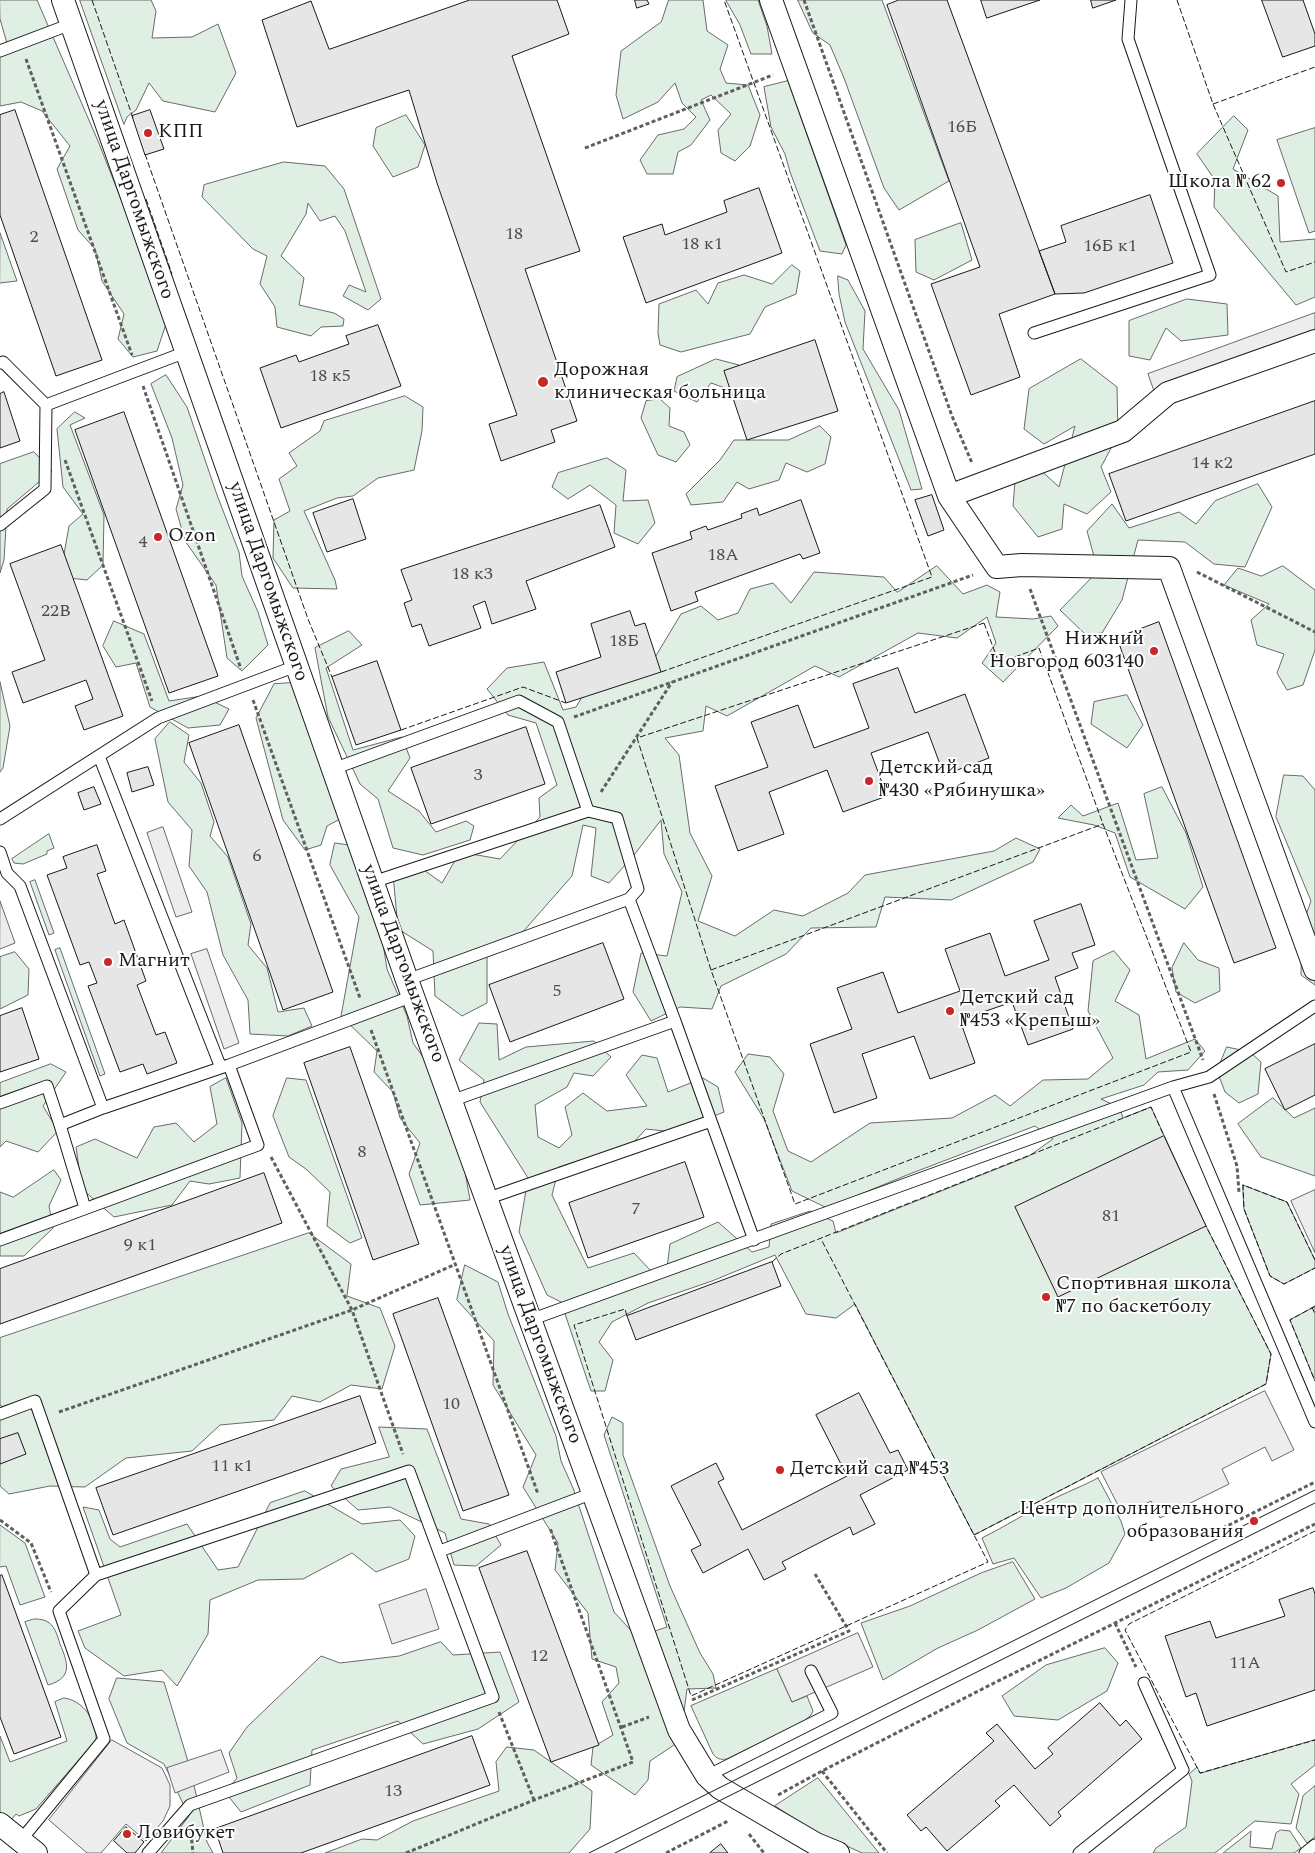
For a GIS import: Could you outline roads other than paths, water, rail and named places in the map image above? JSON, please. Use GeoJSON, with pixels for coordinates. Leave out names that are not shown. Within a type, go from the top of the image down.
{"type":"FeatureCollection","features":[{"type":"Feature","properties":{"kind":"street","name":"улица Даргомыжского"},"geometry":{"type":"LineString","coordinates":[[63,0],[410,988],[679,1730],[706,1776],[720,1788],[813,1849],[838,1853]]}},
{"type":"Feature","properties":{"kind":"street"},"geometry":{"type":"LineString","coordinates":[[771,0],[949,496],[997,566],[1169,568],[1315,969]]}},
{"type":"Feature","properties":{"kind":"street"},"geometry":{"type":"LineString","coordinates":[[949,496],[1123,431],[1168,393],[1315,341]]}},
{"type":"Feature","properties":{"kind":"street"},"geometry":{"type":"LineString","coordinates":[[0,1824],[29,1847]]}},
{"type":"Feature","properties":{"kind":"lane"},"geometry":{"type":"LineString","coordinates":[[1034,333],[1210,275],[1128,38],[1131,0]]}},
{"type":"Feature","properties":{"kind":"lane"},"geometry":{"type":"LineString","coordinates":[[0,51],[71,24]]}},
{"type":"Feature","properties":{"kind":"lane"},"geometry":{"type":"LineString","coordinates":[[46,405],[186,352]]}},
{"type":"Feature","properties":{"kind":"lane"},"geometry":{"type":"LineString","coordinates":[[0,525],[45,489],[46,405],[1,361]]}},
{"type":"Feature","properties":{"kind":"lane"},"geometry":{"type":"LineString","coordinates":[[0,819],[158,718],[296,666]]}},
{"type":"Feature","properties":{"kind":"lane"},"geometry":{"type":"LineString","coordinates":[[333,769],[519,701],[558,722],[588,811]]}},
{"type":"Feature","properties":{"kind":"lane"},"geometry":{"type":"LineString","coordinates":[[0,1240],[258,1144],[99,756]]}},
{"type":"Feature","properties":{"kind":"lane"},"geometry":{"type":"LineString","coordinates":[[60,1125],[103,1108],[225,1066],[629,899],[638,889],[617,818],[588,811],[373,882]]}},
{"type":"Feature","properties":{"kind":"lane"},"geometry":{"type":"LineString","coordinates":[[0,852],[7,873],[20,886],[103,1108]]}},
{"type":"Feature","properties":{"kind":"lane"},"geometry":{"type":"LineString","coordinates":[[629,899],[754,1240]]}},
{"type":"Feature","properties":{"kind":"lane"},"geometry":{"type":"LineString","coordinates":[[530,1320],[1173,1087],[1209,1077],[1315,1006]]}},
{"type":"Feature","properties":{"kind":"lane"},"geometry":{"type":"LineString","coordinates":[[451,1101],[675,1021]]}},
{"type":"Feature","properties":{"kind":"lane"},"geometry":{"type":"LineString","coordinates":[[0,1103],[47,1086],[85,1208]]}},
{"type":"Feature","properties":{"kind":"lane"},"geometry":{"type":"LineString","coordinates":[[1173,1087],[1315,1422]]}},
{"type":"Feature","properties":{"kind":"lane"},"geometry":{"type":"LineString","coordinates":[[486,1199],[711,1121]]}},
{"type":"Feature","properties":{"kind":"lane"},"geometry":{"type":"LineString","coordinates":[[0,1414],[35,1401],[96,1575]]}},
{"type":"Feature","properties":{"kind":"lane"},"geometry":{"type":"LineString","coordinates":[[29,1847],[104,1739],[59,1611],[96,1575],[409,1471],[493,1697],[190,1805],[148,1853]]}},
{"type":"Feature","properties":{"kind":"lane"},"geometry":{"type":"LineString","coordinates":[[440,1551],[593,1493]]}},
{"type":"Feature","properties":{"kind":"lane"},"geometry":{"type":"LineString","coordinates":[[706,1776],[832,1713],[812,1670]]}},
{"type":"Feature","properties":{"kind":"lane"},"geometry":{"type":"LineString","coordinates":[[1081,1853],[1183,1770],[1144,1683]]}},
{"type":"Feature","properties":{"kind":"lane"},"geometry":{"type":"LineString","coordinates":[[1305,1853],[1315,1845]]}},
{"type":"Feature","properties":{"kind":"tram line"},"geometry":{"type":"LineString","coordinates":[[589,1853],[1315,1490]]}},
{"type":"Feature","properties":{"kind":"tram line"},"geometry":{"type":"LineString","coordinates":[[615,1853],[1315,1503]]}},
{"type":"Feature","properties":{"kind":"place","name":"КПП"},"geometry":{"type":"Point","coordinates":[148,133]}},
{"type":"Feature","properties":{"kind":"place","name":"Школа № 62"},"geometry":{"type":"Point","coordinates":[1281,183]}},
{"type":"Feature","properties":{"kind":"place","name":"Дорожная клиническая больница"},"geometry":{"type":"Point","coordinates":[543,382]}},
{"type":"Feature","properties":{"kind":"place","name":"Ozon"},"geometry":{"type":"Point","coordinates":[158,537]}},
{"type":"Feature","properties":{"kind":"place","name":"Нижний Новгород 603140"},"geometry":{"type":"Point","coordinates":[1154,651]}},
{"type":"Feature","properties":{"kind":"place","name":"Детский сад №430 «Рябинушка»"},"geometry":{"type":"Point","coordinates":[869,781]}},
{"type":"Feature","properties":{"kind":"place","name":"Магнит"},"geometry":{"type":"Point","coordinates":[108,962]}},
{"type":"Feature","properties":{"kind":"place","name":"Детский сад №453 «Крепыш»"},"geometry":{"type":"Point","coordinates":[950,1011]}},
{"type":"Feature","properties":{"kind":"place","name":"Спортивная школа №7 по баскетболу"},"geometry":{"type":"Point","coordinates":[1046,1297]}},
{"type":"Feature","properties":{"kind":"place","name":"Детский сад №453"},"geometry":{"type":"Point","coordinates":[780,1470]}},
{"type":"Feature","properties":{"kind":"place","name":"Центр дополнительного образования"},"geometry":{"type":"Point","coordinates":[1254,1521]}},
{"type":"Feature","properties":{"kind":"place","name":"Ловибукет"},"geometry":{"type":"Point","coordinates":[127,1834]}}]}
